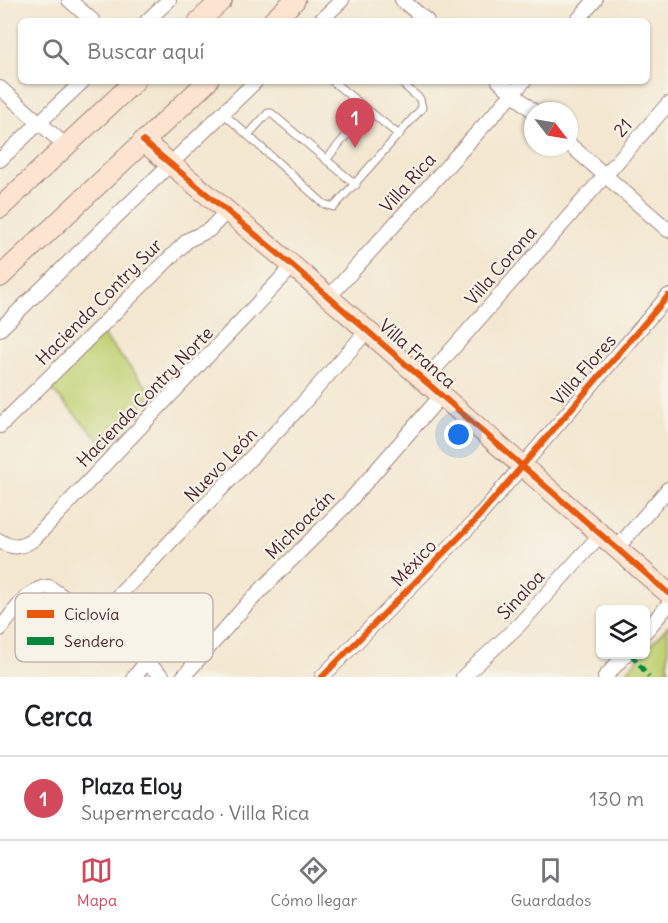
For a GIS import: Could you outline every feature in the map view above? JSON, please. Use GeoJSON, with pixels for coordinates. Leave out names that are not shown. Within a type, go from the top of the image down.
{"type":"FeatureCollection","features":[{"type":"Feature","properties":{"kind":"street"},"geometry":{"type":"LineString","coordinates":[[69,0],[90,18]]}},
{"type":"Feature","properties":{"kind":"street"},"geometry":{"type":"LineString","coordinates":[[150,18],[169,0]]}},
{"type":"Feature","properties":{"kind":"street"},"geometry":{"type":"LineString","coordinates":[[202,18],[222,0]]}},
{"type":"Feature","properties":{"kind":"street"},"geometry":{"type":"LineString","coordinates":[[276,18],[296,0]]}},
{"type":"Feature","properties":{"kind":"street"},"geometry":{"type":"LineString","coordinates":[[326,18],[342,0]]}},
{"type":"Feature","properties":{"kind":"street"},"geometry":{"type":"LineString","coordinates":[[402,0],[423,18]]}},
{"type":"Feature","properties":{"kind":"street"},"geometry":{"type":"LineString","coordinates":[[580,18],[595,0]]}},
{"type":"Feature","properties":{"kind":"street"},"geometry":{"type":"LineString","coordinates":[[0,160],[80,84]]}},
{"type":"Feature","properties":{"kind":"street"},"geometry":{"type":"LineString","coordinates":[[0,208],[132,84]]}},
{"type":"Feature","properties":{"kind":"street"},"geometry":{"type":"LineString","coordinates":[[0,277],[205,84]]}},
{"type":"Feature","properties":{"kind":"street"},"geometry":{"type":"LineString","coordinates":[[0,329],[253,84]]}},
{"type":"Feature","properties":{"kind":"street"},"geometry":{"type":"LineString","coordinates":[[503,84],[524,102]]}},
{"type":"Feature","properties":{"kind":"street","name":"Villa Rica"},"geometry":{"type":"LineString","coordinates":[[329,297],[522,84]]}},
{"type":"Feature","properties":{"kind":"street"},"geometry":{"type":"LineString","coordinates":[[0,88],[66,146]]}},
{"type":"Feature","properties":{"kind":"street","name":"21"},"geometry":{"type":"LineString","coordinates":[[604,176],[668,104]]}},
{"type":"Feature","properties":{"kind":"street","name":"Villa Franca"},"geometry":{"type":"LineString","coordinates":[[143,141],[228,210],[441,396],[523,464],[668,593]]}},
{"type":"Feature","properties":{"kind":"street"},"geometry":{"type":"LineString","coordinates":[[578,152],[668,230]]}},
{"type":"Feature","properties":{"kind":"street","name":"Villa Corona"},"geometry":{"type":"LineString","coordinates":[[425,380],[604,176]]}},
{"type":"Feature","properties":{"kind":"street","name":"Hacienda Contry Sur"},"geometry":{"type":"LineString","coordinates":[[0,426],[188,240],[209,230],[228,210]]}},
{"type":"Feature","properties":{"kind":"street","name":"Hacienda Contry Norte"},"geometry":{"type":"LineString","coordinates":[[0,541],[12,547],[19,547],[34,539],[293,266]]}},
{"type":"Feature","properties":{"kind":"street","name":"Villa Flores"},"geometry":{"type":"LineString","coordinates":[[523,464],[668,296]]}},
{"type":"Feature","properties":{"kind":"street","name":"Nuevo León"},"geometry":{"type":"LineString","coordinates":[[121,593],[297,410],[367,331]]}},
{"type":"Feature","properties":{"kind":"street","name":"Michoacán"},"geometry":{"type":"LineString","coordinates":[[213,643],[247,604],[346,505],[441,396]]}},
{"type":"Feature","properties":{"kind":"street","name":"México"},"geometry":{"type":"LineString","coordinates":[[322,677],[429,569],[523,464]]}},
{"type":"Feature","properties":{"kind":"street"},"geometry":{"type":"LineString","coordinates":[[617,548],[668,489]]}},
{"type":"Feature","properties":{"kind":"street","name":"Sinaloa"},"geometry":{"type":"LineString","coordinates":[[463,677],[519,625],[601,534]]}},
{"type":"Feature","properties":{"kind":"street"},"geometry":{"type":"LineString","coordinates":[[34,593],[38,589],[50,587],[60,593]]}},
{"type":"Feature","properties":{"kind":"street"},"geometry":{"type":"LineString","coordinates":[[650,625],[668,605]]}},
{"type":"Feature","properties":{"kind":"street"},"geometry":{"type":"LineString","coordinates":[[0,629],[15,613]]}},
{"type":"Feature","properties":{"kind":"street"},"geometry":{"type":"LineString","coordinates":[[605,677],[621,659]]}},
{"type":"Feature","properties":{"kind":"street","name":"Michoacán"},"geometry":{"type":"LineString","coordinates":[[183,677],[196,662]]}},
{"type":"Feature","properties":{"kind":"street"},"geometry":{"type":"LineString","coordinates":[[134,677],[146,663],[163,677]]}},
{"type":"Feature","properties":{"kind":"lane"},"geometry":{"type":"LineString","coordinates":[[336,84],[399,135]]}},
{"type":"Feature","properties":{"kind":"lane"},"geometry":{"type":"LineString","coordinates":[[223,113],[329,207],[337,206],[423,105],[402,84]]}},
{"type":"Feature","properties":{"kind":"lane"},"geometry":{"type":"LineString","coordinates":[[326,159],[367,111]]}},
{"type":"Feature","properties":{"kind":"lane"},"geometry":{"type":"LineString","coordinates":[[248,135],[270,112],[356,184]]}},
{"type":"Feature","properties":{"kind":"green space"},"geometry":{"type":"Polygon","coordinates":[[[102,334],[153,394],[104,445],[50,388],[102,334]]]}},
{"type":"Feature","properties":{"kind":"green space"},"geometry":{"type":"Polygon","coordinates":[[[668,626],[668,677],[622,677],[638,659],[650,659],[650,646],[668,626]]]}},
{"type":"Feature","properties":{"kind":"marked path"},"geometry":{"type":"LineString","coordinates":[[635,659],[649,677]]}},
{"type":"Feature","properties":{"kind":"cycle path"},"geometry":{"type":"LineString","coordinates":[[143,141],[293,266],[668,593]]}},
{"type":"Feature","properties":{"kind":"cycle path"},"geometry":{"type":"LineString","coordinates":[[322,677],[474,522],[668,296]]}},
{"type":"Feature","properties":{"kind":"place","name":"Plaza Eloy"},"geometry":{"type":"Point","coordinates":[355,148]}}]}
